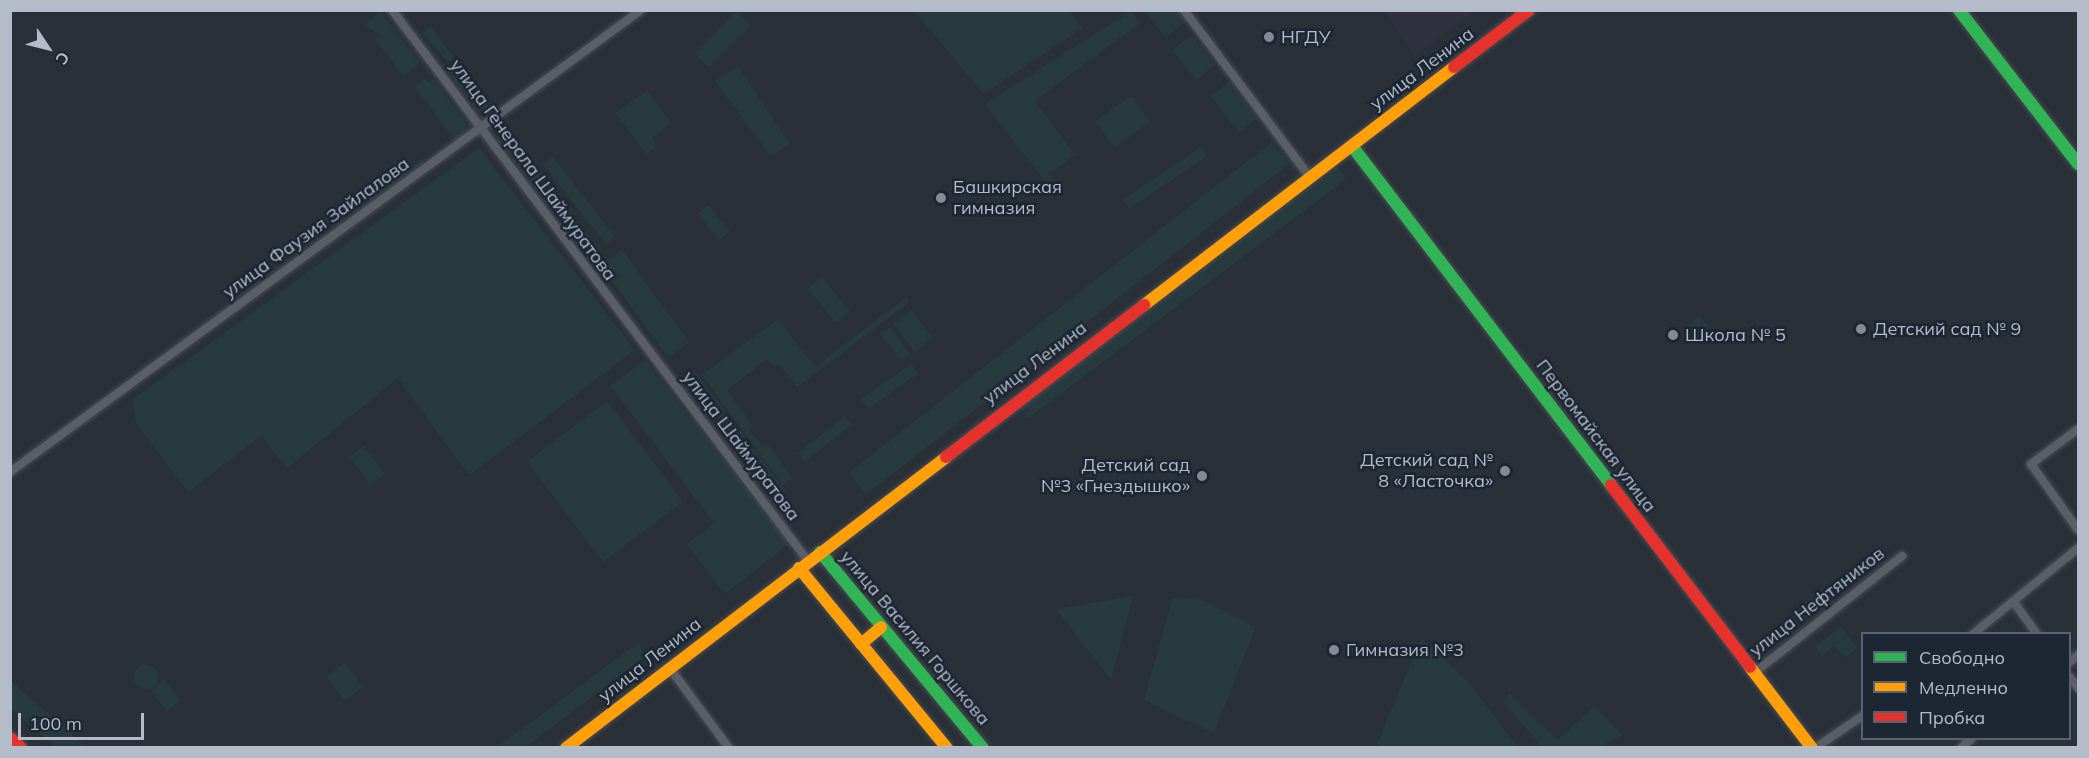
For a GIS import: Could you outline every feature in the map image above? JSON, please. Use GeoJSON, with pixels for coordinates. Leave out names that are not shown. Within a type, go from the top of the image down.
{"type":"FeatureCollection","features":[{"type":"Feature","properties":{"kind":"main road","name":"улица Ленина"},"geometry":{"type":"LineString","coordinates":[[566,747],[1529,10]]}},
{"type":"Feature","properties":{"kind":"main road"},"geometry":{"type":"LineString","coordinates":[[1959,10],[2079,164]]}},
{"type":"Feature","properties":{"kind":"main road","name":"Первомайская улица"},"geometry":{"type":"LineString","coordinates":[[1352,146],[1813,747]]}},
{"type":"Feature","properties":{"kind":"main road","name":"улица Василия Горшкова"},"geometry":{"type":"LineString","coordinates":[[820,552],[982,747]]}},
{"type":"Feature","properties":{"kind":"main road"},"geometry":{"type":"LineString","coordinates":[[804,565],[861,644],[946,747]]}},
{"type":"Feature","properties":{"kind":"main road"},"geometry":{"type":"LineString","coordinates":[[861,644],[881,627]]}},
{"type":"Feature","properties":{"kind":"main road"},"geometry":{"type":"LineString","coordinates":[[10,738],[21,747]]}},
{"type":"Feature","properties":{"kind":"street","name":"улица Генерала Шаймуратова"},"geometry":{"type":"LineString","coordinates":[[392,10],[648,350]]}},
{"type":"Feature","properties":{"kind":"street","name":"улица Фаузия Зайлалова"},"geometry":{"type":"LineString","coordinates":[[10,472],[641,10]]}},
{"type":"Feature","properties":{"kind":"street"},"geometry":{"type":"LineString","coordinates":[[1184,10],[1310,177]]}},
{"type":"Feature","properties":{"kind":"street","name":"улица Шаймуратова"},"geometry":{"type":"LineString","coordinates":[[648,350],[804,565]]}},
{"type":"Feature","properties":{"kind":"street"},"geometry":{"type":"LineString","coordinates":[[2079,429],[2031,464],[2079,530]]}},
{"type":"Feature","properties":{"kind":"street"},"geometry":{"type":"LineString","coordinates":[[1974,632],[2079,548]]}},
{"type":"Feature","properties":{"kind":"street","name":"улица Нефтяников"},"geometry":{"type":"LineString","coordinates":[[1754,673],[1902,556]]}},
{"type":"Feature","properties":{"kind":"street"},"geometry":{"type":"LineString","coordinates":[[2013,601],[2036,632]]}},
{"type":"Feature","properties":{"kind":"street"},"geometry":{"type":"LineString","coordinates":[[669,667],[729,747]]}},
{"type":"Feature","properties":{"kind":"street"},"geometry":{"type":"LineString","coordinates":[[1813,747],[1861,717]]}},
{"type":"Feature","properties":{"kind":"shaded area"},"geometry":{"type":"Polygon","coordinates":[[[1385,11],[1474,11],[1415,56],[1385,11]]]}},
{"type":"Feature","properties":{"kind":"green space"},"geometry":{"type":"Polygon","coordinates":[[[737,11],[751,25],[709,68],[695,53],[737,11]]]}},
{"type":"Feature","properties":{"kind":"green space"},"geometry":{"type":"Polygon","coordinates":[[[915,11],[1069,11],[1082,28],[983,94],[915,11]]]}},
{"type":"Feature","properties":{"kind":"green space"},"geometry":{"type":"Polygon","coordinates":[[[1131,11],[1140,23],[1035,101],[1075,155],[1049,174],[1062,193],[1057,197],[985,104],[1131,11]]]}},
{"type":"Feature","properties":{"kind":"green space"},"geometry":{"type":"Polygon","coordinates":[[[1146,11],[1181,11],[1188,20],[1165,37],[1146,11]]]}},
{"type":"Feature","properties":{"kind":"green space"},"geometry":{"type":"Polygon","coordinates":[[[378,13],[383,14],[420,63],[403,76],[375,39],[379,35],[366,25],[378,13]]]}},
{"type":"Feature","properties":{"kind":"green space"},"geometry":{"type":"Polygon","coordinates":[[[430,26],[454,58],[448,62],[422,33],[430,26]]]}},
{"type":"Feature","properties":{"kind":"green space"},"geometry":{"type":"Polygon","coordinates":[[[1191,35],[1215,65],[1196,80],[1172,50],[1191,35]]]}},
{"type":"Feature","properties":{"kind":"green space"},"geometry":{"type":"Polygon","coordinates":[[[457,61],[491,106],[480,114],[447,69],[457,61]]]}},
{"type":"Feature","properties":{"kind":"green space"},"geometry":{"type":"Polygon","coordinates":[[[738,66],[790,144],[771,156],[715,81],[738,66]]]}},
{"type":"Feature","properties":{"kind":"green space"},"geometry":{"type":"Polygon","coordinates":[[[425,79],[428,83],[433,79],[466,122],[466,131],[455,140],[415,87],[425,79]]]}},
{"type":"Feature","properties":{"kind":"green space"},"geometry":{"type":"Polygon","coordinates":[[[1229,82],[1257,118],[1239,132],[1211,96],[1229,82]]]}},
{"type":"Feature","properties":{"kind":"green space"},"geometry":{"type":"Polygon","coordinates":[[[647,91],[671,123],[652,138],[657,146],[646,154],[615,113],[647,91]]]}},
{"type":"Feature","properties":{"kind":"green space"},"geometry":{"type":"Polygon","coordinates":[[[1131,96],[1150,122],[1114,148],[1095,122],[1131,96]]]}},
{"type":"Feature","properties":{"kind":"green space"},"geometry":{"type":"Polygon","coordinates":[[[504,125],[600,250],[591,256],[585,255],[496,136],[504,125]]]}},
{"type":"Feature","properties":{"kind":"green space"},"geometry":{"type":"Polygon","coordinates":[[[1272,142],[1289,164],[866,495],[849,473],[1272,142]]]}},
{"type":"Feature","properties":{"kind":"green space"},"geometry":{"type":"Polygon","coordinates":[[[1201,147],[1207,156],[1129,209],[1123,200],[1201,147]]]}},
{"type":"Feature","properties":{"kind":"green space"},"geometry":{"type":"Polygon","coordinates":[[[479,148],[635,350],[469,475],[398,378],[287,468],[261,436],[188,492],[136,423],[132,400],[479,148]]]}},
{"type":"Feature","properties":{"kind":"green space"},"geometry":{"type":"Polygon","coordinates":[[[553,157],[615,237],[606,244],[544,164],[553,157]]]}},
{"type":"Feature","properties":{"kind":"green space"},"geometry":{"type":"Polygon","coordinates":[[[421,159],[424,162],[364,208],[359,198],[367,192],[371,197],[421,159]]]}},
{"type":"Feature","properties":{"kind":"green space"},"geometry":{"type":"Polygon","coordinates":[[[1337,167],[1346,179],[1028,419],[1019,407],[1337,167]]]}},
{"type":"Feature","properties":{"kind":"green space"},"geometry":{"type":"Polygon","coordinates":[[[709,205],[730,232],[719,240],[698,214],[709,205]]]}},
{"type":"Feature","properties":{"kind":"green space"},"geometry":{"type":"Polygon","coordinates":[[[622,250],[689,342],[668,358],[601,265],[622,250]]]}},
{"type":"Feature","properties":{"kind":"green space"},"geometry":{"type":"Polygon","coordinates":[[[822,277],[850,311],[836,323],[808,288],[822,277]]]}},
{"type":"Feature","properties":{"kind":"green space"},"geometry":{"type":"Polygon","coordinates":[[[907,297],[908,303],[797,387],[779,364],[774,367],[767,359],[727,390],[753,426],[749,429],[763,447],[767,444],[792,477],[783,485],[702,375],[778,319],[815,367],[907,297]]]}},
{"type":"Feature","properties":{"kind":"green space"},"geometry":{"type":"Polygon","coordinates":[[[912,310],[933,338],[915,352],[894,324],[912,310]]]}},
{"type":"Feature","properties":{"kind":"green space"},"geometry":{"type":"Polygon","coordinates":[[[1700,316],[1715,336],[1703,345],[1688,325],[1700,316]]]}},
{"type":"Feature","properties":{"kind":"green space"},"geometry":{"type":"Polygon","coordinates":[[[889,327],[910,354],[901,361],[880,334],[889,327]]]}},
{"type":"Feature","properties":{"kind":"green space"},"geometry":{"type":"Polygon","coordinates":[[[645,360],[789,544],[725,594],[687,544],[714,523],[611,386],[645,360]]]}},
{"type":"Feature","properties":{"kind":"green space"},"geometry":{"type":"Polygon","coordinates":[[[911,364],[918,374],[868,409],[861,399],[911,364]]]}},
{"type":"Feature","properties":{"kind":"green space"},"geometry":{"type":"Polygon","coordinates":[[[694,370],[787,493],[779,499],[686,376],[694,370]]]}},
{"type":"Feature","properties":{"kind":"green space"},"geometry":{"type":"Polygon","coordinates":[[[607,401],[683,502],[603,562],[527,461],[607,401]]]}},
{"type":"Feature","properties":{"kind":"green space"},"geometry":{"type":"Polygon","coordinates":[[[845,416],[852,425],[804,462],[798,453],[845,416]]]}},
{"type":"Feature","properties":{"kind":"green space"},"geometry":{"type":"Polygon","coordinates":[[[364,446],[385,474],[371,485],[350,457],[364,446]]]}},
{"type":"Feature","properties":{"kind":"green space"},"geometry":{"type":"Polygon","coordinates":[[[1133,596],[1111,680],[1056,609],[1133,596]]]}},
{"type":"Feature","properties":{"kind":"green space"},"geometry":{"type":"Polygon","coordinates":[[[1197,597],[1256,627],[1214,733],[1144,700],[1172,599],[1197,597]]]}},
{"type":"Feature","properties":{"kind":"green space"},"geometry":{"type":"Polygon","coordinates":[[[1841,627],[1857,648],[1845,658],[1835,646],[1822,656],[1815,647],[1841,627]]]}},
{"type":"Feature","properties":{"kind":"green space"},"geometry":{"type":"Polygon","coordinates":[[[1421,638],[1469,683],[1518,747],[1376,747],[1421,638]]]}},
{"type":"Feature","properties":{"kind":"green space"},"geometry":{"type":"Polygon","coordinates":[[[638,643],[646,656],[526,747],[497,747],[638,643]]]}},
{"type":"Feature","properties":{"kind":"green space"},"geometry":{"type":"Polygon","coordinates":[[[345,663],[363,687],[345,701],[327,677],[345,663]]]}},
{"type":"Feature","properties":{"kind":"green space"},"geometry":{"type":"Polygon","coordinates":[[[146,665],[154,669],[158,677],[154,685],[146,689],[138,685],[134,677],[138,669],[146,665]]]}},
{"type":"Feature","properties":{"kind":"green space"},"geometry":{"type":"Polygon","coordinates":[[[164,680],[180,700],[167,711],[151,691],[164,680]]]}},
{"type":"Feature","properties":{"kind":"green space"},"geometry":{"type":"Polygon","coordinates":[[[10,681],[86,747],[56,747],[11,709],[10,681]]]}},
{"type":"Feature","properties":{"kind":"green space"},"geometry":{"type":"Polygon","coordinates":[[[1509,693],[1557,740],[1595,706],[1622,735],[1600,747],[1542,747],[1503,702],[1509,693]]]}},
{"type":"Feature","properties":{"kind":"traffic: fast"},"geometry":{"type":"LineString","coordinates":[[1959,10],[2078,164]]}},
{"type":"Feature","properties":{"kind":"traffic: fast"},"geometry":{"type":"LineString","coordinates":[[1352,146],[1611,485]]}},
{"type":"Feature","properties":{"kind":"traffic: fast"},"geometry":{"type":"LineString","coordinates":[[820,552],[983,748]]}},
{"type":"Feature","properties":{"kind":"traffic: slow"},"geometry":{"type":"LineString","coordinates":[[1144,305],[1454,67]]}},
{"type":"Feature","properties":{"kind":"traffic: slow"},"geometry":{"type":"LineString","coordinates":[[566,748],[946,457]]}},
{"type":"Feature","properties":{"kind":"traffic: slow"},"geometry":{"type":"LineString","coordinates":[[799,568],[947,748]]}},
{"type":"Feature","properties":{"kind":"traffic: slow"},"geometry":{"type":"LineString","coordinates":[[861,644],[881,627]]}},
{"type":"Feature","properties":{"kind":"traffic: slow"},"geometry":{"type":"LineString","coordinates":[[1750,667],[1812,748]]}},
{"type":"Feature","properties":{"kind":"traffic: jam"},"geometry":{"type":"LineString","coordinates":[[1454,67],[1529,10]]}},
{"type":"Feature","properties":{"kind":"traffic: jam"},"geometry":{"type":"LineString","coordinates":[[946,457],[1144,305]]}},
{"type":"Feature","properties":{"kind":"traffic: jam"},"geometry":{"type":"LineString","coordinates":[[1611,485],[1750,667]]}},
{"type":"Feature","properties":{"kind":"traffic: jam"},"geometry":{"type":"LineString","coordinates":[[10,738],[21,748]]}},
{"type":"Feature","properties":{"kind":"place","name":"НГДУ"},"geometry":{"type":"Point","coordinates":[1269,37]}},
{"type":"Feature","properties":{"kind":"place","name":"Башкирская гимназия"},"geometry":{"type":"Point","coordinates":[941,198]}},
{"type":"Feature","properties":{"kind":"place","name":"Детский сад № 9"},"geometry":{"type":"Point","coordinates":[1861,329]}},
{"type":"Feature","properties":{"kind":"place","name":"Школа № 5"},"geometry":{"type":"Point","coordinates":[1673,335]}},
{"type":"Feature","properties":{"kind":"place","name":"Детский сад № 8 «Ласточка»"},"geometry":{"type":"Point","coordinates":[1505,471]}},
{"type":"Feature","properties":{"kind":"place","name":"Детский сад №3 «Гнездышко»"},"geometry":{"type":"Point","coordinates":[1202,476]}},
{"type":"Feature","properties":{"kind":"place","name":"Гимназия №3"},"geometry":{"type":"Point","coordinates":[1334,650]}}]}
